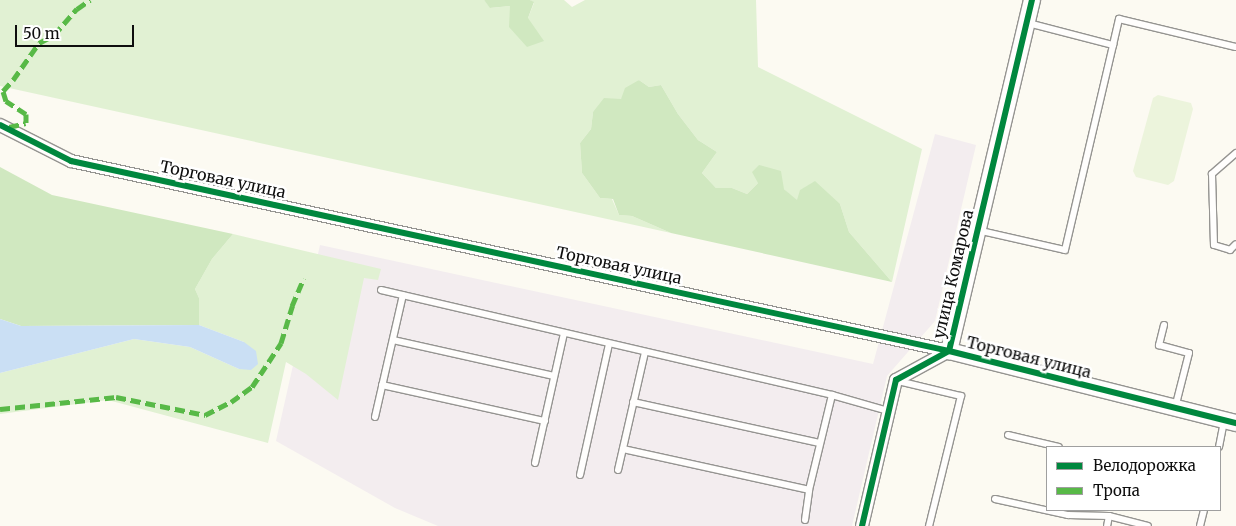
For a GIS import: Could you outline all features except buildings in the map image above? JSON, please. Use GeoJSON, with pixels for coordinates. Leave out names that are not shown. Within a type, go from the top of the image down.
{"type":"FeatureCollection","features":[{"type":"Feature","properties":{"kind":"street","name":"улица Комарова"},"geometry":{"type":"LineString","coordinates":[[896,380],[949,351],[1032,0]]}},
{"type":"Feature","properties":{"kind":"street","name":"Торговая улица"},"geometry":{"type":"LineString","coordinates":[[0,125],[71,161],[949,351],[1230,422]]}},
{"type":"Feature","properties":{"kind":"street"},"geometry":{"type":"LineString","coordinates":[[862,526],[896,380]]}},
{"type":"Feature","properties":{"kind":"lane"},"geometry":{"type":"LineString","coordinates":[[977,230],[1065,250],[1119,19],[1236,47]]}},
{"type":"Feature","properties":{"kind":"lane"},"geometry":{"type":"LineString","coordinates":[[1027,23],[1113,45]]}},
{"type":"Feature","properties":{"kind":"lane"},"geometry":{"type":"LineString","coordinates":[[1236,153],[1212,174],[1214,246],[1230,250],[1236,244]]}},
{"type":"Feature","properties":{"kind":"lane"},"geometry":{"type":"LineString","coordinates":[[381,290],[832,396],[888,411]]}},
{"type":"Feature","properties":{"kind":"lane"},"geometry":{"type":"LineString","coordinates":[[375,417],[402,295]]}},
{"type":"Feature","properties":{"kind":"lane"},"geometry":{"type":"LineString","coordinates":[[1164,325],[1159,345],[1189,353],[1175,408]]}},
{"type":"Feature","properties":{"kind":"lane"},"geometry":{"type":"LineString","coordinates":[[535,464],[564,333]]}},
{"type":"Feature","properties":{"kind":"lane"},"geometry":{"type":"LineString","coordinates":[[392,340],[554,376]]}},
{"type":"Feature","properties":{"kind":"lane"},"geometry":{"type":"LineString","coordinates":[[580,475],[609,344]]}},
{"type":"Feature","properties":{"kind":"lane"},"geometry":{"type":"LineString","coordinates":[[618,470],[645,352]]}},
{"type":"Feature","properties":{"kind":"lane"},"geometry":{"type":"LineString","coordinates":[[896,380],[961,396],[929,526]]}},
{"type":"Feature","properties":{"kind":"lane"},"geometry":{"type":"LineString","coordinates":[[382,385],[544,421]]}},
{"type":"Feature","properties":{"kind":"lane"},"geometry":{"type":"LineString","coordinates":[[805,520],[820,443],[832,396]]}},
{"type":"Feature","properties":{"kind":"lane"},"geometry":{"type":"LineString","coordinates":[[633,402],[820,443]]}},
{"type":"Feature","properties":{"kind":"lane"},"geometry":{"type":"LineString","coordinates":[[1218,446],[1230,422]]}},
{"type":"Feature","properties":{"kind":"lane"},"geometry":{"type":"LineString","coordinates":[[1008,435],[1055,446]]}},
{"type":"Feature","properties":{"kind":"lane"},"geometry":{"type":"LineString","coordinates":[[622,449],[810,490]]}},
{"type":"Feature","properties":{"kind":"lane"},"geometry":{"type":"LineString","coordinates":[[995,499],[1046,508]]}},
{"type":"Feature","properties":{"kind":"lane"},"geometry":{"type":"LineString","coordinates":[[1200,526],[1204,511]]}},
{"type":"Feature","properties":{"kind":"lane"},"geometry":{"type":"LineString","coordinates":[[1068,512],[1110,516],[1148,526]]}},
{"type":"Feature","properties":{"kind":"lane"},"geometry":{"type":"LineString","coordinates":[[1107,526],[1110,516]]}},
{"type":"Feature","properties":{"kind":"shaded area"},"geometry":{"type":"Polygon","coordinates":[[[935,134],[976,145],[935,321],[887,376],[852,526],[438,526],[395,508],[276,441],[320,245],[873,364],[935,134]]]}},
{"type":"Feature","properties":{"kind":"green space"},"geometry":{"type":"Polygon","coordinates":[[[0,0],[484,0],[491,8],[510,6],[528,18],[534,3],[530,0],[564,0],[572,7],[585,0],[756,0],[758,67],[922,149],[892,282],[849,232],[840,204],[797,201],[784,189],[758,183],[747,194],[732,188],[716,188],[702,173],[717,152],[698,140],[678,114],[661,85],[649,87],[639,80],[621,99],[593,112],[591,129],[580,143],[582,173],[600,198],[612,199],[619,215],[632,216],[671,233],[0,86],[0,0]]]}},
{"type":"Feature","properties":{"kind":"green space"},"geometry":{"type":"Polygon","coordinates":[[[484,0],[530,0],[534,2],[528,18],[544,41],[527,47],[509,27],[510,6],[490,8],[484,0]]]}},
{"type":"Feature","properties":{"kind":"green space"},"geometry":{"type":"Polygon","coordinates":[[[639,80],[649,87],[661,85],[678,114],[698,140],[717,152],[702,173],[716,188],[732,188],[747,194],[758,183],[752,172],[759,165],[781,171],[784,189],[797,200],[800,190],[815,181],[840,204],[849,232],[892,282],[671,233],[632,216],[619,215],[613,199],[600,198],[582,173],[580,143],[591,129],[593,112],[604,98],[621,99],[625,88],[639,80]]]}},
{"type":"Feature","properties":{"kind":"green space"},"geometry":{"type":"Polygon","coordinates":[[[1158,95],[1191,103],[1193,109],[1174,181],[1168,185],[1136,177],[1133,171],[1153,98],[1158,95]]]}},
{"type":"Feature","properties":{"kind":"green space"},"geometry":{"type":"Polygon","coordinates":[[[0,167],[52,195],[233,234],[212,259],[195,289],[199,298],[199,325],[21,326],[0,319],[0,167]]]}},
{"type":"Feature","properties":{"kind":"green space"},"geometry":{"type":"Polygon","coordinates":[[[233,234],[381,269],[378,280],[364,278],[338,400],[306,374],[286,362],[268,443],[108,400],[0,414],[0,373],[134,339],[190,347],[239,369],[244,342],[199,325],[199,298],[195,289],[212,259],[233,234]]]}},
{"type":"Feature","properties":{"kind":"water"},"geometry":{"type":"Polygon","coordinates":[[[0,319],[21,326],[199,325],[244,342],[256,351],[258,364],[251,370],[239,369],[190,347],[134,339],[0,373],[0,319]]]}},
{"type":"Feature","properties":{"kind":"marked path"},"geometry":{"type":"LineString","coordinates":[[9,127],[26,123],[26,114],[6,101],[3,91],[39,43],[54,35],[77,9],[90,0]]}},
{"type":"Feature","properties":{"kind":"marked path"},"geometry":{"type":"LineString","coordinates":[[0,409],[116,397],[205,415],[231,402],[252,387],[281,343],[292,306],[304,278]]}},
{"type":"Feature","properties":{"kind":"cycle path"},"geometry":{"type":"LineString","coordinates":[[862,526],[896,380],[949,351],[1032,0]]}},
{"type":"Feature","properties":{"kind":"cycle path"},"geometry":{"type":"LineString","coordinates":[[0,125],[71,161],[949,351],[1236,423]]}}]}
